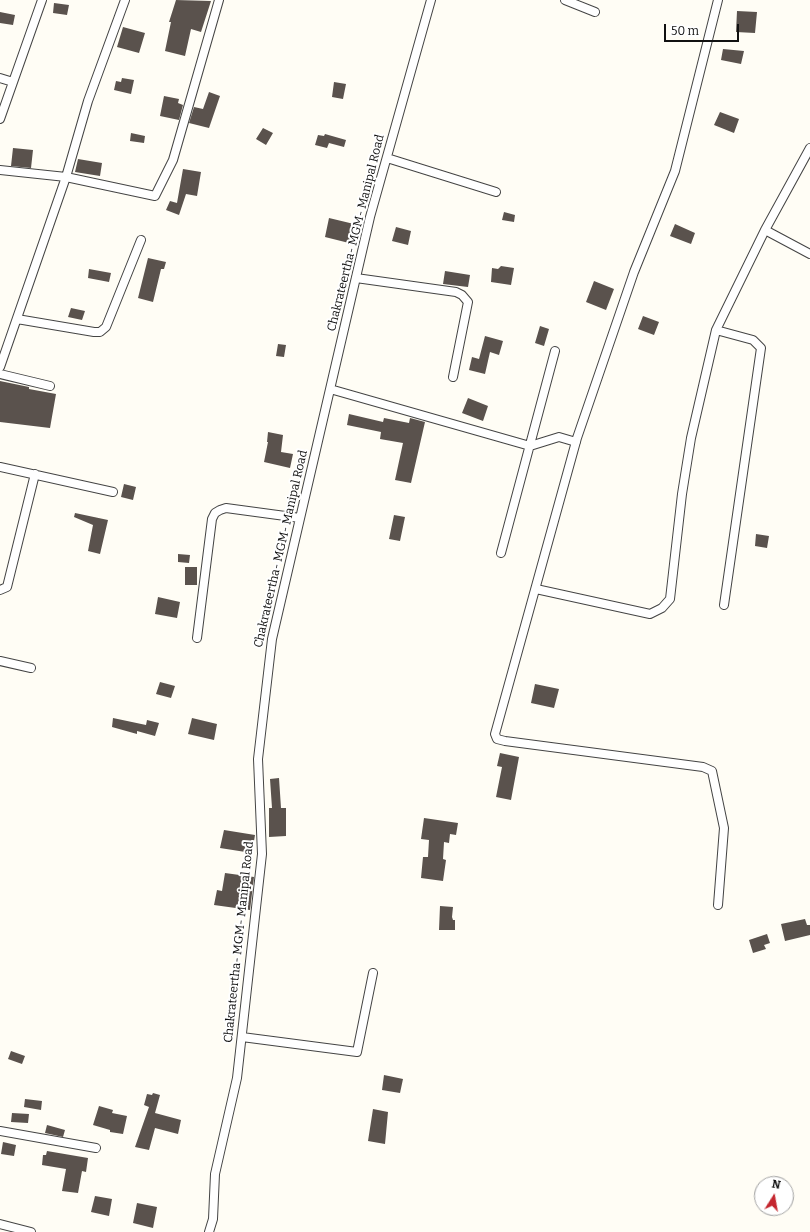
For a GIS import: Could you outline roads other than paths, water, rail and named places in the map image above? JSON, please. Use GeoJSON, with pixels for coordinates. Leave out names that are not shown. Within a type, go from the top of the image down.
{"type":"FeatureCollection","features":[{"type":"Feature","properties":{"kind":"street"},"geometry":{"type":"LineString","coordinates":[[0,119],[42,0]]}},
{"type":"Feature","properties":{"kind":"street"},"geometry":{"type":"LineString","coordinates":[[0,367],[66,176],[88,101],[126,0]]}},
{"type":"Feature","properties":{"kind":"street"},"geometry":{"type":"LineString","coordinates":[[0,170],[66,176],[155,196],[173,160],[219,0]]}},
{"type":"Feature","properties":{"kind":"street","name":"Chakrateertha- MGM- Manipal Road"},"geometry":{"type":"LineString","coordinates":[[209,1232],[213,1219],[215,1174],[237,1078],[262,854],[258,759],[272,639],[356,278],[387,158],[431,0]]}},
{"type":"Feature","properties":{"kind":"street"},"geometry":{"type":"LineString","coordinates":[[565,0],[595,12]]}},
{"type":"Feature","properties":{"kind":"street"},"geometry":{"type":"LineString","coordinates":[[718,0],[675,171],[634,272],[576,442],[495,734],[497,738],[504,741],[703,767],[712,771],[724,828],[718,905]]}},
{"type":"Feature","properties":{"kind":"street"},"geometry":{"type":"LineString","coordinates":[[0,78],[13,82]]}},
{"type":"Feature","properties":{"kind":"street"},"geometry":{"type":"LineString","coordinates":[[536,589],[650,614],[662,608],[670,598],[682,494],[691,438],[716,330],[765,230],[810,148]]}},
{"type":"Feature","properties":{"kind":"street"},"geometry":{"type":"LineString","coordinates":[[387,158],[496,192]]}},
{"type":"Feature","properties":{"kind":"street"},"geometry":{"type":"LineString","coordinates":[[765,230],[810,254]]}},
{"type":"Feature","properties":{"kind":"street"},"geometry":{"type":"LineString","coordinates":[[17,318],[100,332],[106,327],[141,240]]}},
{"type":"Feature","properties":{"kind":"street"},"geometry":{"type":"LineString","coordinates":[[356,278],[456,292],[462,295],[468,302],[453,377]]}},
{"type":"Feature","properties":{"kind":"street"},"geometry":{"type":"LineString","coordinates":[[716,330],[753,340],[760,348],[724,605]]}},
{"type":"Feature","properties":{"kind":"street"},"geometry":{"type":"LineString","coordinates":[[501,553],[555,351]]}},
{"type":"Feature","properties":{"kind":"street"},"geometry":{"type":"LineString","coordinates":[[0,374],[50,386]]}},
{"type":"Feature","properties":{"kind":"street"},"geometry":{"type":"LineString","coordinates":[[330,389],[530,446],[560,437],[576,442]]}},
{"type":"Feature","properties":{"kind":"street"},"geometry":{"type":"LineString","coordinates":[[0,467],[113,492]]}},
{"type":"Feature","properties":{"kind":"street"},"geometry":{"type":"LineString","coordinates":[[0,590],[7,587],[36,474]]}},
{"type":"Feature","properties":{"kind":"street"},"geometry":{"type":"LineString","coordinates":[[197,638],[212,519],[215,514],[226,508],[300,518]]}},
{"type":"Feature","properties":{"kind":"street"},"geometry":{"type":"LineString","coordinates":[[0,661],[31,668]]}},
{"type":"Feature","properties":{"kind":"street"},"geometry":{"type":"LineString","coordinates":[[242,1037],[357,1052],[373,973]]}},
{"type":"Feature","properties":{"kind":"street"},"geometry":{"type":"LineString","coordinates":[[0,1131],[96,1148]]}},
{"type":"Feature","properties":{"kind":"street"},"geometry":{"type":"LineString","coordinates":[[0,1224],[31,1232]]}}]}
